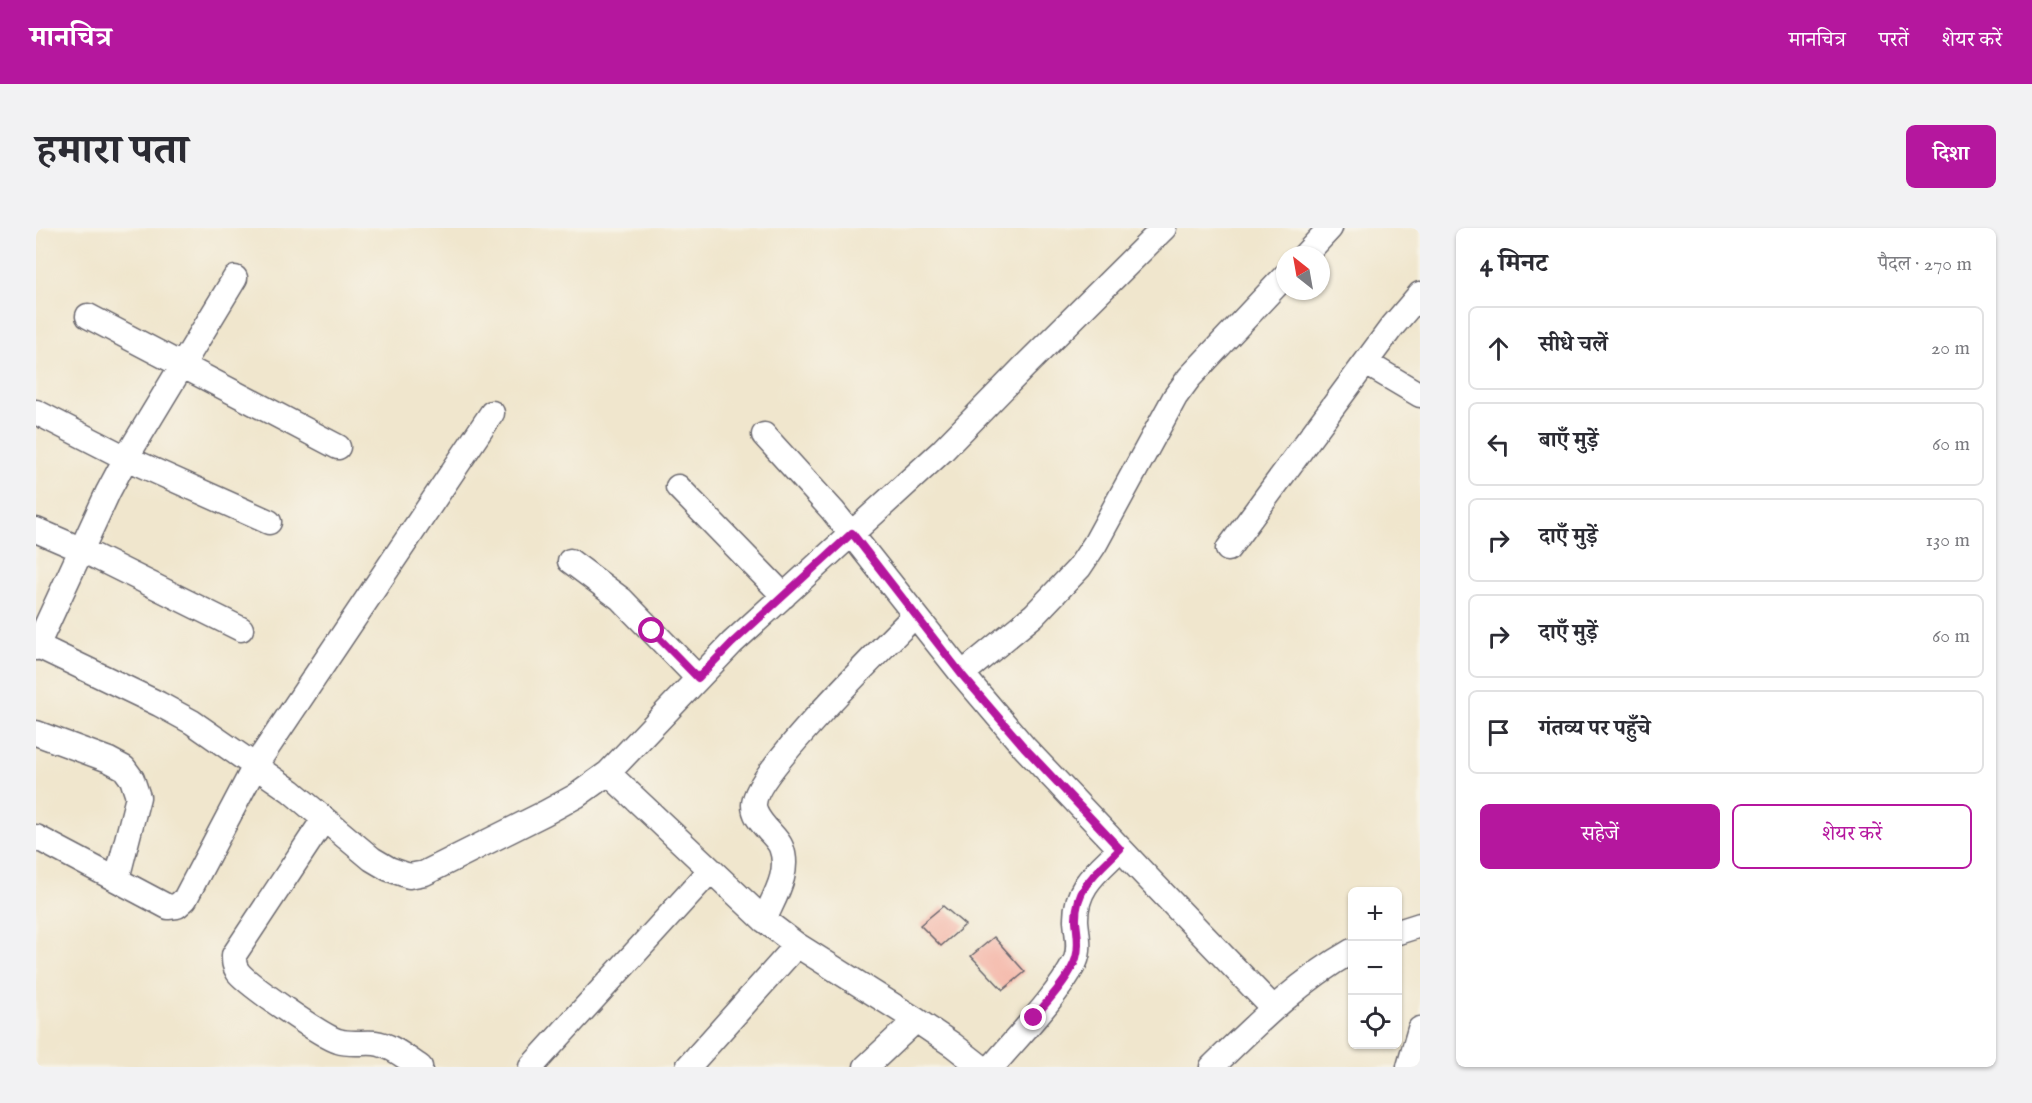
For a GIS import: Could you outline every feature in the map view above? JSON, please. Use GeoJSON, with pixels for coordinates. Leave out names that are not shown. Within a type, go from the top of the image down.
{"type":"FeatureCollection","features":[{"type":"Feature","properties":{"kind":"street"},"geometry":{"type":"LineString","coordinates":[[234,278],[126,458],[80,549],[36,646],[192,722],[291,791],[372,859],[389,869],[409,876],[425,873],[545,813],[576,796],[608,773],[732,643],[942,451],[1164,228]]}},
{"type":"Feature","properties":{"kind":"street"},"geometry":{"type":"LineString","coordinates":[[1313,246],[1330,228]]}},
{"type":"Feature","properties":{"kind":"street"},"geometry":{"type":"LineString","coordinates":[[962,675],[1034,615],[1079,568],[1095,544],[1175,397],[1189,378],[1276,286]]}},
{"type":"Feature","properties":{"kind":"street"},"geometry":{"type":"LineString","coordinates":[[1228,549],[1391,328],[1420,294]]}},
{"type":"Feature","properties":{"kind":"street"},"geometry":{"type":"LineString","coordinates":[[88,316],[338,447]]}},
{"type":"Feature","properties":{"kind":"street"},"geometry":{"type":"LineString","coordinates":[[1366,363],[1420,395]]}},
{"type":"Feature","properties":{"kind":"street"},"geometry":{"type":"LineString","coordinates":[[36,412],[126,458],[269,522]]}},
{"type":"Feature","properties":{"kind":"street"},"geometry":{"type":"LineString","coordinates":[[36,837],[168,907],[177,906],[185,899],[255,766],[492,413]]}},
{"type":"Feature","properties":{"kind":"street"},"geometry":{"type":"LineString","coordinates":[[764,435],[852,533],[962,675],[1024,747],[1274,1008]]}},
{"type":"Feature","properties":{"kind":"street"},"geometry":{"type":"LineString","coordinates":[[678,487],[784,596]]}},
{"type":"Feature","properties":{"kind":"street"},"geometry":{"type":"LineString","coordinates":[[36,530],[80,549],[241,630]]}},
{"type":"Feature","properties":{"kind":"street"},"geometry":{"type":"LineString","coordinates":[[570,561],[621,599],[698,678]]}},
{"type":"Feature","properties":{"kind":"street"},"geometry":{"type":"LineString","coordinates":[[764,920],[784,873],[784,860],[781,845],[756,815],[754,804],[757,793],[784,755],[808,727],[915,615]]}},
{"type":"Feature","properties":{"kind":"street"},"geometry":{"type":"LineString","coordinates":[[36,733],[110,760],[124,768],[132,778],[138,796],[117,879]]}},
{"type":"Feature","properties":{"kind":"street"},"geometry":{"type":"LineString","coordinates":[[608,773],[764,920],[796,945],[916,1020],[981,1067]]}},
{"type":"Feature","properties":{"kind":"street"},"geometry":{"type":"LineString","coordinates":[[324,819],[234,955],[234,965],[239,974],[324,1036],[351,1044],[376,1044],[389,1047],[420,1067]]}},
{"type":"Feature","properties":{"kind":"street"},"geometry":{"type":"LineString","coordinates":[[992,1067],[1061,985],[1076,959],[1078,900],[1085,884],[1120,849]]}},
{"type":"Feature","properties":{"kind":"street"},"geometry":{"type":"LineString","coordinates":[[531,1067],[710,871]]}},
{"type":"Feature","properties":{"kind":"street"},"geometry":{"type":"LineString","coordinates":[[1402,931],[1420,925]]}},
{"type":"Feature","properties":{"kind":"street"},"geometry":{"type":"LineString","coordinates":[[688,1067],[796,945]]}},
{"type":"Feature","properties":{"kind":"street"},"geometry":{"type":"LineString","coordinates":[[1212,1067],[1274,1008],[1326,966],[1348,954]]}},
{"type":"Feature","properties":{"kind":"street"},"geometry":{"type":"LineString","coordinates":[[866,1067],[916,1020]]}},
{"type":"Feature","properties":{"kind":"street"},"geometry":{"type":"LineString","coordinates":[[1408,1067],[1420,1029]]}},
{"type":"Feature","properties":{"kind":"building"},"geometry":{"type":"Polygon","coordinates":[[[943,906],[965,925],[941,946],[920,925],[943,906]]]}},
{"type":"Feature","properties":{"kind":"building"},"geometry":{"type":"Polygon","coordinates":[[[994,937],[1025,972],[1003,990],[971,956],[994,937]]]}},
{"type":"Feature","properties":{"kind":"route"},"geometry":{"type":"LineString","coordinates":[[652,631],[698,678],[732,643],[852,533],[962,675],[1024,747],[1120,849],[1085,884],[1078,900],[1076,959],[1061,985],[1034,1018]]}}]}
